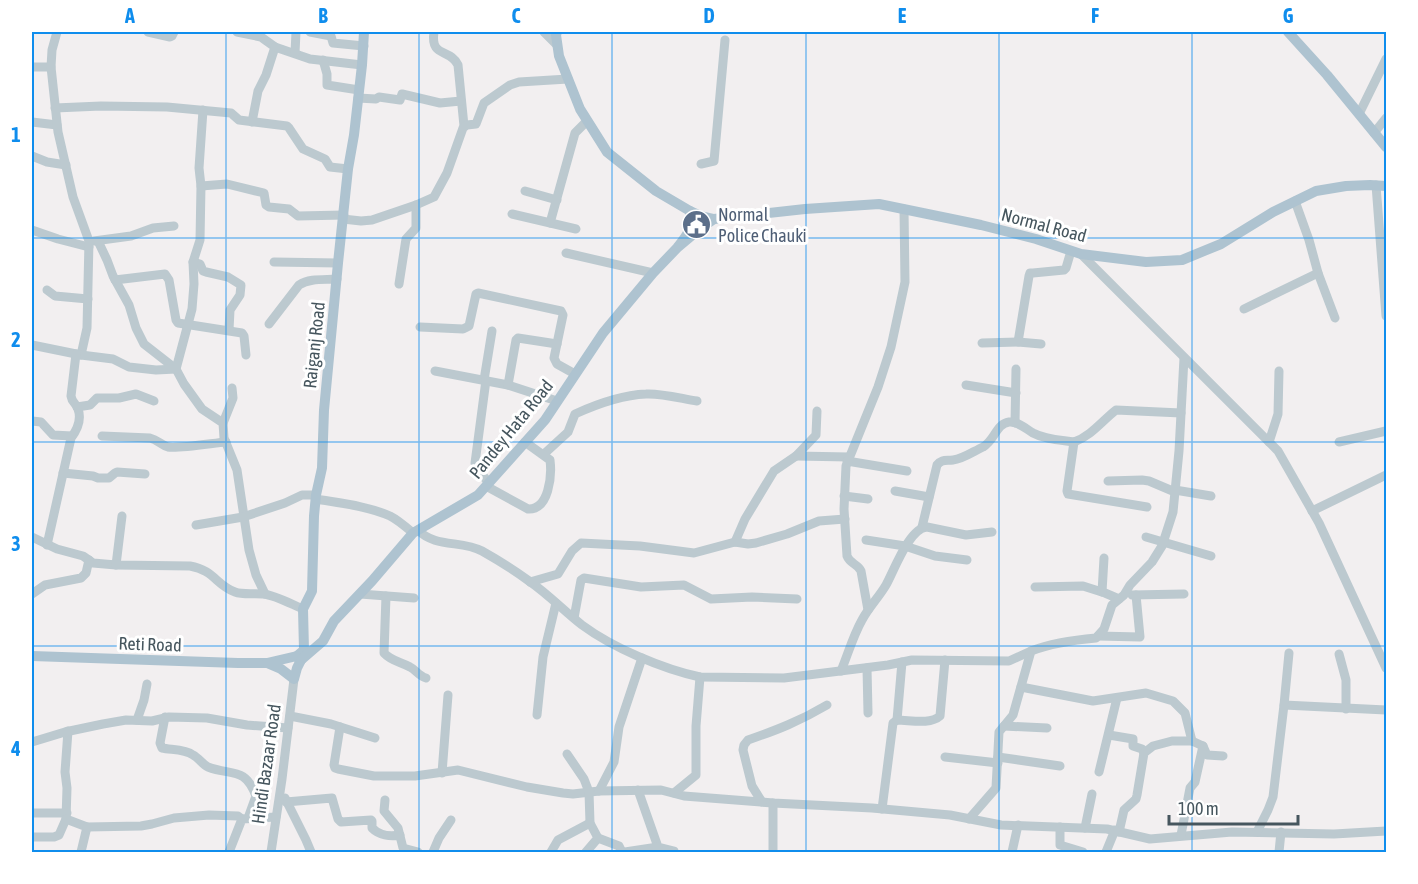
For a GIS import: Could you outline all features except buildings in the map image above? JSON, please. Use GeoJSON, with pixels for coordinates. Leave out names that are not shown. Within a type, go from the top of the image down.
{"type":"FeatureCollection","features":[{"type":"Feature","properties":{"kind":"main road","name":"Raiganj Road"},"geometry":{"type":"LineString","coordinates":[[299,658],[304,650],[303,609],[312,591],[314,516],[322,468],[324,410],[338,263],[364,32]]}},
{"type":"Feature","properties":{"kind":"main road"},"geometry":{"type":"LineString","coordinates":[[557,32],[559,56],[580,109],[607,152],[656,191],[690,211],[714,219]]}},
{"type":"Feature","properties":{"kind":"main road"},"geometry":{"type":"LineString","coordinates":[[1288,32],[1386,147]]}},
{"type":"Feature","properties":{"kind":"main road","name":"Normal Road"},"geometry":{"type":"LineString","coordinates":[[714,219],[879,204],[989,227],[1036,239],[1076,253],[1146,262],[1182,260],[1221,244],[1273,212],[1316,191],[1346,186],[1381,185]]}},
{"type":"Feature","properties":{"kind":"main road"},"geometry":{"type":"LineString","coordinates":[[677,248],[689,232],[692,221],[690,211]]}},
{"type":"Feature","properties":{"kind":"main road"},"geometry":{"type":"LineString","coordinates":[[677,248],[714,219]]}},
{"type":"Feature","properties":{"kind":"main road","name":"Pandey Hata Road"},"geometry":{"type":"LineString","coordinates":[[299,658],[323,640],[334,621],[415,532],[478,495],[544,420],[603,333],[677,248]]}},
{"type":"Feature","properties":{"kind":"main road","name":"Reti Road"},"geometry":{"type":"LineString","coordinates":[[32,656],[238,663],[267,663],[299,658]]}},
{"type":"Feature","properties":{"kind":"main road"},"geometry":{"type":"LineString","coordinates":[[267,663],[281,669],[294,680],[299,658]]}},
{"type":"Feature","properties":{"kind":"street"},"geometry":{"type":"LineString","coordinates":[[57,32],[52,50],[51,68],[57,125],[73,197],[92,243],[129,305],[144,344],[176,369],[202,409],[223,423]]}},
{"type":"Feature","properties":{"kind":"street"},"geometry":{"type":"LineString","coordinates":[[148,32],[170,37],[174,32]]}},
{"type":"Feature","properties":{"kind":"street"},"geometry":{"type":"LineString","coordinates":[[237,32],[266,36],[274,47],[310,59],[362,64]]}},
{"type":"Feature","properties":{"kind":"street"},"geometry":{"type":"LineString","coordinates":[[295,53],[296,32]]}},
{"type":"Feature","properties":{"kind":"street"},"geometry":{"type":"LineString","coordinates":[[310,32],[331,36],[333,43],[326,61],[327,85],[376,99],[379,97],[400,100],[402,94],[440,103],[461,101]]}},
{"type":"Feature","properties":{"kind":"street"},"geometry":{"type":"LineString","coordinates":[[201,186],[227,184],[257,190],[264,193],[268,207],[289,209],[298,216],[343,217],[361,221],[372,220],[416,206],[435,197],[447,173],[464,126],[458,65],[455,59],[438,51],[433,42],[434,32]]}},
{"type":"Feature","properties":{"kind":"street"},"geometry":{"type":"LineString","coordinates":[[544,32],[557,45]]}},
{"type":"Feature","properties":{"kind":"street"},"geometry":{"type":"LineString","coordinates":[[701,164],[714,160],[725,40]]}},
{"type":"Feature","properties":{"kind":"street"},"geometry":{"type":"LineString","coordinates":[[333,43],[364,46]]}},
{"type":"Feature","properties":{"kind":"street"},"geometry":{"type":"LineString","coordinates":[[252,122],[258,91],[266,75],[274,47]]}},
{"type":"Feature","properties":{"kind":"street"},"geometry":{"type":"LineString","coordinates":[[1359,114],[1386,58]]}},
{"type":"Feature","properties":{"kind":"street"},"geometry":{"type":"LineString","coordinates":[[32,67],[51,68]]}},
{"type":"Feature","properties":{"kind":"street"},"geometry":{"type":"LineString","coordinates":[[464,126],[476,124],[484,103],[510,85],[519,82],[568,79]]}},
{"type":"Feature","properties":{"kind":"street"},"geometry":{"type":"LineString","coordinates":[[55,108],[156,106],[231,113],[239,120],[287,126],[303,149],[325,159],[330,167],[348,169]]}},
{"type":"Feature","properties":{"kind":"street"},"geometry":{"type":"LineString","coordinates":[[176,369],[188,324],[194,284],[193,262],[200,240],[199,168],[203,110]]}},
{"type":"Feature","properties":{"kind":"street"},"geometry":{"type":"LineString","coordinates":[[1374,133],[1386,118]]}},
{"type":"Feature","properties":{"kind":"street"},"geometry":{"type":"LineString","coordinates":[[550,223],[575,133],[587,121]]}},
{"type":"Feature","properties":{"kind":"street"},"geometry":{"type":"LineString","coordinates":[[32,122],[57,125]]}},
{"type":"Feature","properties":{"kind":"street"},"geometry":{"type":"LineString","coordinates":[[32,156],[47,162],[66,165]]}},
{"type":"Feature","properties":{"kind":"street"},"geometry":{"type":"LineString","coordinates":[[1381,185],[1386,316]]}},
{"type":"Feature","properties":{"kind":"street"},"geometry":{"type":"LineString","coordinates":[[525,191],[557,200]]}},
{"type":"Feature","properties":{"kind":"street"},"geometry":{"type":"LineString","coordinates":[[1295,201],[1335,318]]}},
{"type":"Feature","properties":{"kind":"street"},"geometry":{"type":"LineString","coordinates":[[399,284],[406,239],[416,228],[416,206]]}},
{"type":"Feature","properties":{"kind":"street"},"geometry":{"type":"LineString","coordinates":[[868,610],[861,571],[847,556],[844,496],[848,459],[878,387],[891,346],[905,282],[904,209]]}},
{"type":"Feature","properties":{"kind":"street"},"geometry":{"type":"LineString","coordinates":[[512,214],[576,228]]}},
{"type":"Feature","properties":{"kind":"street"},"geometry":{"type":"LineString","coordinates":[[32,230],[58,239],[92,243],[131,236],[153,228],[174,226]]}},
{"type":"Feature","properties":{"kind":"street"},"geometry":{"type":"LineString","coordinates":[[47,545],[72,436],[79,425],[79,412],[71,396],[78,354],[87,328],[92,243]]}},
{"type":"Feature","properties":{"kind":"street"},"geometry":{"type":"LineString","coordinates":[[566,253],[653,273]]}},
{"type":"Feature","properties":{"kind":"street"},"geometry":{"type":"LineString","coordinates":[[1018,342],[1030,273],[1064,270],[1076,253],[1278,451],[1312,511],[1386,668]]}},
{"type":"Feature","properties":{"kind":"street"},"geometry":{"type":"LineString","coordinates":[[193,262],[200,264],[203,271],[228,278],[241,285],[240,295],[231,307],[229,330]]}},
{"type":"Feature","properties":{"kind":"street"},"geometry":{"type":"LineString","coordinates":[[274,262],[338,263]]}},
{"type":"Feature","properties":{"kind":"street"},"geometry":{"type":"LineString","coordinates":[[1244,309],[1318,273]]}},
{"type":"Feature","properties":{"kind":"street"},"geometry":{"type":"LineString","coordinates":[[115,280],[165,274],[169,280],[176,320],[179,324],[239,332],[244,336],[246,355]]}},
{"type":"Feature","properties":{"kind":"street"},"geometry":{"type":"LineString","coordinates":[[269,324],[299,285],[311,280],[337,279]]}},
{"type":"Feature","properties":{"kind":"street"},"geometry":{"type":"LineString","coordinates":[[47,290],[55,296],[88,299]]}},
{"type":"Feature","properties":{"kind":"street"},"geometry":{"type":"LineString","coordinates":[[420,327],[466,328],[469,326],[476,294],[480,293],[563,313],[555,362],[575,374]]}},
{"type":"Feature","properties":{"kind":"street"},"geometry":{"type":"LineString","coordinates":[[492,331],[476,463],[487,484],[528,509],[534,509],[544,500],[550,480],[551,463],[548,458],[525,442]]}},
{"type":"Feature","properties":{"kind":"street"},"geometry":{"type":"LineString","coordinates":[[508,385],[518,338],[557,344]]}},
{"type":"Feature","properties":{"kind":"street"},"geometry":{"type":"LineString","coordinates":[[982,344],[1018,342],[1041,344]]}},
{"type":"Feature","properties":{"kind":"street"},"geometry":{"type":"LineString","coordinates":[[32,345],[113,359],[129,367],[156,370],[176,369]]}},
{"type":"Feature","properties":{"kind":"street"},"geometry":{"type":"LineString","coordinates":[[1098,636],[1104,628],[1112,605],[1152,562],[1164,542],[1173,512],[1184,358]]}},
{"type":"Feature","properties":{"kind":"street"},"geometry":{"type":"LineString","coordinates":[[1015,423],[1016,369]]}},
{"type":"Feature","properties":{"kind":"street"},"geometry":{"type":"LineString","coordinates":[[435,371],[508,385],[557,401]]}},
{"type":"Feature","properties":{"kind":"street"},"geometry":{"type":"LineString","coordinates":[[1269,442],[1278,414],[1280,371]]}},
{"type":"Feature","properties":{"kind":"street"},"geometry":{"type":"LineString","coordinates":[[966,385],[1016,393]]}},
{"type":"Feature","properties":{"kind":"street"},"geometry":{"type":"LineString","coordinates":[[232,388],[233,398],[223,423],[224,438],[237,470],[249,549],[256,575],[265,594]]}},
{"type":"Feature","properties":{"kind":"street"},"geometry":{"type":"LineString","coordinates":[[77,407],[90,405],[97,398],[119,398],[136,394],[153,401]]}},
{"type":"Feature","properties":{"kind":"street"},"geometry":{"type":"LineString","coordinates":[[543,454],[568,432],[575,414],[592,406],[616,399],[648,394],[697,401]]}},
{"type":"Feature","properties":{"kind":"street"},"geometry":{"type":"LineString","coordinates":[[841,671],[856,632],[868,610],[884,588],[905,546],[922,527],[939,462],[958,459],[986,445],[992,441],[1001,425],[1010,422],[1041,437],[1074,442],[1096,428],[1116,410],[1181,413]]}},
{"type":"Feature","properties":{"kind":"street"},"geometry":{"type":"LineString","coordinates":[[735,542],[745,519],[774,471],[796,456],[816,435],[817,411]]}},
{"type":"Feature","properties":{"kind":"street"},"geometry":{"type":"LineString","coordinates":[[32,421],[41,422],[53,435],[72,436]]}},
{"type":"Feature","properties":{"kind":"street"},"geometry":{"type":"LineString","coordinates":[[1339,442],[1386,431]]}},
{"type":"Feature","properties":{"kind":"street"},"geometry":{"type":"LineString","coordinates":[[102,436],[156,439],[163,445],[172,447],[226,442]]}},
{"type":"Feature","properties":{"kind":"street"},"geometry":{"type":"LineString","coordinates":[[1074,442],[1067,491],[1069,495],[1147,507]]}},
{"type":"Feature","properties":{"kind":"street"},"geometry":{"type":"LineString","coordinates":[[796,456],[848,459],[907,471]]}},
{"type":"Feature","properties":{"kind":"street"},"geometry":{"type":"LineString","coordinates":[[63,473],[101,478],[109,478],[117,472],[145,474]]}},
{"type":"Feature","properties":{"kind":"street"},"geometry":{"type":"LineString","coordinates":[[1312,511],[1386,475]]}},
{"type":"Feature","properties":{"kind":"street"},"geometry":{"type":"LineString","coordinates":[[1108,481],[1149,481],[1175,491],[1211,496]]}},
{"type":"Feature","properties":{"kind":"street"},"geometry":{"type":"LineString","coordinates":[[895,491],[929,497]]}},
{"type":"Feature","properties":{"kind":"street"},"geometry":{"type":"LineString","coordinates":[[196,525],[243,517],[302,495],[381,513],[430,540],[477,548],[499,560],[584,626],[621,649],[700,677],[784,678],[912,660],[1009,661],[1045,645],[1098,636],[1140,637],[1136,595]]}},
{"type":"Feature","properties":{"kind":"street"},"geometry":{"type":"LineString","coordinates":[[844,496],[868,500]]}},
{"type":"Feature","properties":{"kind":"street"},"geometry":{"type":"LineString","coordinates":[[116,565],[122,516]]}},
{"type":"Feature","properties":{"kind":"street"},"geometry":{"type":"LineString","coordinates":[[530,582],[558,574],[572,552],[581,543],[640,546],[694,553],[735,542],[756,543],[819,521],[845,519]]}},
{"type":"Feature","properties":{"kind":"street"},"geometry":{"type":"LineString","coordinates":[[922,527],[961,535],[992,532]]}},
{"type":"Feature","properties":{"kind":"street"},"geometry":{"type":"LineString","coordinates":[[32,537],[57,549],[83,555],[93,563],[201,567],[238,593],[265,594],[303,609]]}},
{"type":"Feature","properties":{"kind":"street"},"geometry":{"type":"LineString","coordinates":[[1146,537],[1211,556]]}},
{"type":"Feature","properties":{"kind":"street"},"geometry":{"type":"LineString","coordinates":[[866,540],[905,546],[934,556],[967,560]]}},
{"type":"Feature","properties":{"kind":"street"},"geometry":{"type":"LineString","coordinates":[[1102,592],[1104,558]]}},
{"type":"Feature","properties":{"kind":"street"},"geometry":{"type":"LineString","coordinates":[[32,594],[45,585],[81,578],[86,573],[88,560]]}},
{"type":"Feature","properties":{"kind":"street"},"geometry":{"type":"LineString","coordinates":[[574,618],[581,580],[584,578],[642,587],[679,584],[690,587],[711,599],[752,597],[797,599]]}},
{"type":"Feature","properties":{"kind":"street"},"geometry":{"type":"LineString","coordinates":[[1035,587],[1080,585],[1121,597],[1184,594]]}},
{"type":"Feature","properties":{"kind":"street"},"geometry":{"type":"LineString","coordinates":[[360,594],[414,598]]}},
{"type":"Feature","properties":{"kind":"street"},"geometry":{"type":"LineString","coordinates":[[386,596],[384,653],[413,668],[426,678]]}},
{"type":"Feature","properties":{"kind":"street"},"geometry":{"type":"LineString","coordinates":[[537,715],[545,646],[556,603]]}},
{"type":"Feature","properties":{"kind":"street"},"geometry":{"type":"LineString","coordinates":[[969,819],[996,788],[999,732],[1013,715],[1031,651]]}},
{"type":"Feature","properties":{"kind":"street"},"geometry":{"type":"LineString","coordinates":[[1257,832],[1273,797],[1289,653]]}},
{"type":"Feature","properties":{"kind":"street"},"geometry":{"type":"LineString","coordinates":[[1339,654],[1346,680],[1346,709]]}},
{"type":"Feature","properties":{"kind":"street"},"geometry":{"type":"LineString","coordinates":[[642,658],[621,722],[614,762],[594,791],[590,823],[598,838],[619,846],[624,852],[658,847],[674,852]]}},
{"type":"Feature","properties":{"kind":"street"},"geometry":{"type":"LineString","coordinates":[[897,720],[932,721],[938,719],[942,713],[945,660]]}},
{"type":"Feature","properties":{"kind":"street"},"geometry":{"type":"LineString","coordinates":[[882,809],[893,723],[897,720],[902,662]]}},
{"type":"Feature","properties":{"kind":"street"},"geometry":{"type":"LineString","coordinates":[[867,668],[868,713]]}},
{"type":"Feature","properties":{"kind":"street"},"geometry":{"type":"LineString","coordinates":[[674,793],[696,775],[696,726],[700,677]]}},
{"type":"Feature","properties":{"kind":"street","name":"Hindi Bazaar Road"},"geometry":{"type":"LineString","coordinates":[[271,852],[294,680]]}},
{"type":"Feature","properties":{"kind":"street"},"geometry":{"type":"LineString","coordinates":[[137,720],[147,684]]}},
{"type":"Feature","properties":{"kind":"street"},"geometry":{"type":"LineString","coordinates":[[1021,687],[1098,701],[1149,693],[1176,702],[1185,713],[1192,741]]}},
{"type":"Feature","properties":{"kind":"street"},"geometry":{"type":"LineString","coordinates":[[442,772],[448,695]]}},
{"type":"Feature","properties":{"kind":"street"},"geometry":{"type":"LineString","coordinates":[[1099,772],[1117,698]]}},
{"type":"Feature","properties":{"kind":"street"},"geometry":{"type":"LineString","coordinates":[[762,802],[752,786],[743,750],[745,742],[807,718],[827,705]]}},
{"type":"Feature","properties":{"kind":"street"},"geometry":{"type":"LineString","coordinates":[[1284,705],[1386,710]]}},
{"type":"Feature","properties":{"kind":"street"},"geometry":{"type":"LineString","coordinates":[[290,716],[340,727],[375,738]]}},
{"type":"Feature","properties":{"kind":"street"},"geometry":{"type":"LineString","coordinates":[[165,717],[160,743],[162,748],[190,753],[206,766],[239,773],[248,782],[256,796],[229,852]]}},
{"type":"Feature","properties":{"kind":"street"},"geometry":{"type":"LineString","coordinates":[[32,742],[68,731],[126,720],[152,721],[165,717],[207,718],[247,725],[288,728]]}},
{"type":"Feature","properties":{"kind":"street"},"geometry":{"type":"LineString","coordinates":[[1004,726],[1047,728]]}},
{"type":"Feature","properties":{"kind":"street"},"geometry":{"type":"LineString","coordinates":[[340,727],[335,768],[374,776],[415,776],[458,770],[526,787],[563,793],[661,790],[684,796],[950,815],[1001,825],[1107,829],[1149,839],[1232,831],[1334,834],[1386,831]]}},
{"type":"Feature","properties":{"kind":"street"},"geometry":{"type":"LineString","coordinates":[[32,837],[59,835],[66,816],[65,772],[68,731]]}},
{"type":"Feature","properties":{"kind":"street"},"geometry":{"type":"LineString","coordinates":[[1108,735],[1133,739],[1133,746],[1142,749],[1144,753]]}},
{"type":"Feature","properties":{"kind":"street"},"geometry":{"type":"LineString","coordinates":[[1106,852],[1117,831],[1124,810],[1136,799],[1144,753],[1153,746],[1172,741],[1192,741],[1203,746],[1208,755],[1223,756]]}},
{"type":"Feature","properties":{"kind":"street"},"geometry":{"type":"LineString","coordinates":[[1181,835],[1190,788],[1195,782],[1203,746]]}},
{"type":"Feature","properties":{"kind":"street"},"geometry":{"type":"LineString","coordinates":[[567,754],[594,791]]}},
{"type":"Feature","properties":{"kind":"street"},"geometry":{"type":"LineString","coordinates":[[945,757],[1060,766]]}},
{"type":"Feature","properties":{"kind":"street"},"geometry":{"type":"LineString","coordinates":[[282,779],[284,797],[310,852]]}},
{"type":"Feature","properties":{"kind":"street"},"geometry":{"type":"LineString","coordinates":[[638,790],[658,847]]}},
{"type":"Feature","properties":{"kind":"street"},"geometry":{"type":"LineString","coordinates":[[1084,828],[1092,794]]}},
{"type":"Feature","properties":{"kind":"street"},"geometry":{"type":"LineString","coordinates":[[286,802],[332,798],[341,822],[371,819],[372,828],[375,831],[389,836],[400,835]]}},
{"type":"Feature","properties":{"kind":"street"},"geometry":{"type":"LineString","coordinates":[[385,801],[384,811],[397,825],[403,848],[418,852]]}},
{"type":"Feature","properties":{"kind":"street"},"geometry":{"type":"LineString","coordinates":[[773,803],[773,852]]}},
{"type":"Feature","properties":{"kind":"street"},"geometry":{"type":"LineString","coordinates":[[32,813],[66,816],[87,827],[141,826],[174,818],[209,815],[238,816],[245,819],[276,817]]}},
{"type":"Feature","properties":{"kind":"street"},"geometry":{"type":"LineString","coordinates":[[433,852],[451,820]]}},
{"type":"Feature","properties":{"kind":"street"},"geometry":{"type":"LineString","coordinates":[[551,852],[558,840],[590,823]]}},
{"type":"Feature","properties":{"kind":"street"},"geometry":{"type":"LineString","coordinates":[[1012,852],[1018,825]]}},
{"type":"Feature","properties":{"kind":"street"},"geometry":{"type":"LineString","coordinates":[[81,852],[87,827]]}},
{"type":"Feature","properties":{"kind":"street"},"geometry":{"type":"LineString","coordinates":[[1060,827],[1060,845],[1083,852]]}},
{"type":"Feature","properties":{"kind":"street"},"geometry":{"type":"LineString","coordinates":[[1279,852],[1281,832]]}},
{"type":"Feature","properties":{"kind":"street"},"geometry":{"type":"LineString","coordinates":[[586,852],[598,838]]}},
{"type":"Feature","properties":{"kind":"place","name":"Normal Police Chauki"},"geometry":{"type":"Point","coordinates":[697,224]}}]}
